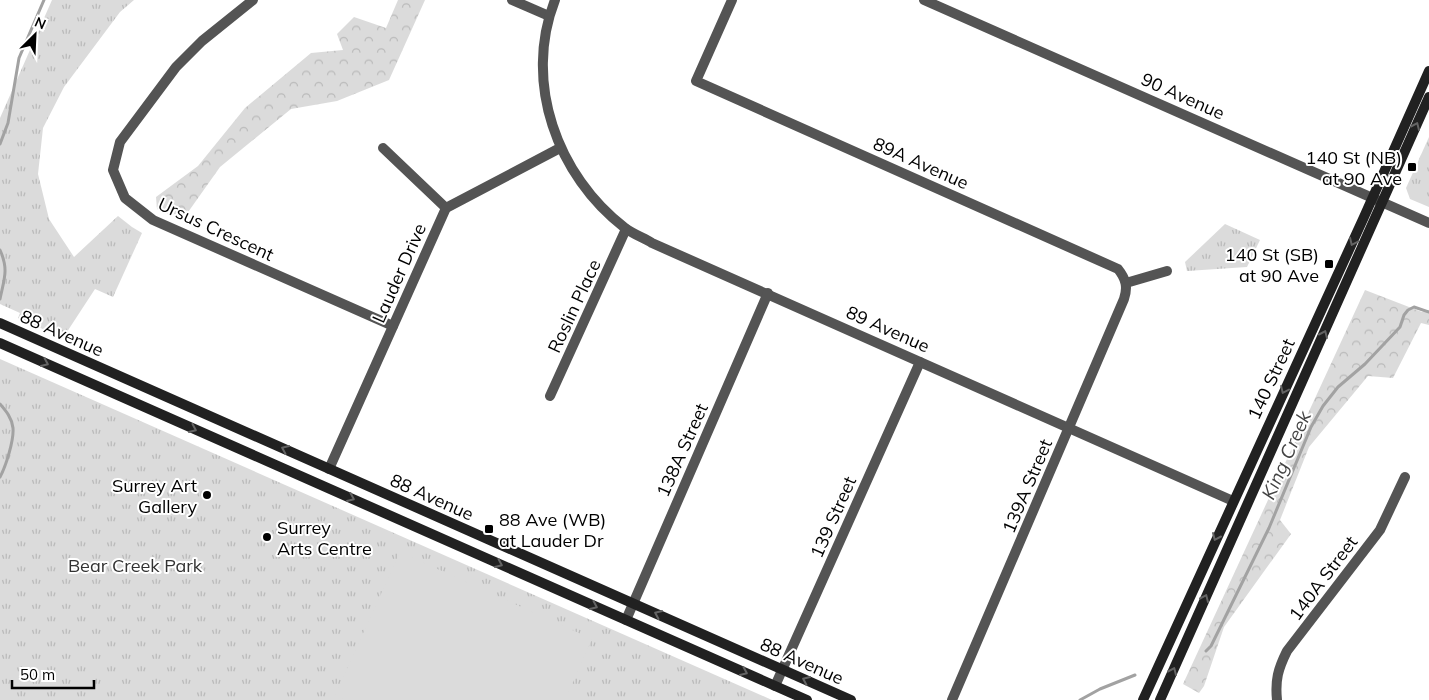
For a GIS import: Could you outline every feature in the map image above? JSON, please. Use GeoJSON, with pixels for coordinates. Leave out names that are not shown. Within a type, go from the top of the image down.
{"type":"FeatureCollection","features":[{"type":"Feature","properties":{"kind":"main road","name":"140 Street"},"geometry":{"type":"LineString","coordinates":[[1143,700],[1373,198],[1429,71]]}},
{"type":"Feature","properties":{"kind":"main road","name":"140 Street"},"geometry":{"type":"LineString","coordinates":[[1160,700],[1429,97]]}},
{"type":"Feature","properties":{"kind":"main road","name":"88 Avenue"},"geometry":{"type":"LineString","coordinates":[[2,323],[851,700]]}},
{"type":"Feature","properties":{"kind":"main road","name":"88 Avenue"},"geometry":{"type":"LineString","coordinates":[[0,343],[807,700]]}},
{"type":"Feature","properties":{"kind":"main road"},"geometry":{"type":"LineString","coordinates":[[306,478],[329,469]]}},
{"type":"Feature","properties":{"kind":"street","name":"Ursus Crescent"},"geometry":{"type":"LineString","coordinates":[[253,0],[202,41],[176,67],[120,142],[113,170],[125,198],[154,220],[393,326]]}},
{"type":"Feature","properties":{"kind":"street"},"geometry":{"type":"LineString","coordinates":[[512,0],[549,16]]}},
{"type":"Feature","properties":{"kind":"street","name":"89 Avenue"},"geometry":{"type":"LineString","coordinates":[[555,0],[544,35],[542,54],[543,84],[548,111],[560,148],[576,176],[600,205],[626,229],[652,243],[1233,500]]}},
{"type":"Feature","properties":{"kind":"street","name":"89A Avenue"},"geometry":{"type":"LineString","coordinates":[[732,0],[696,81],[1118,268],[1126,283]]}},
{"type":"Feature","properties":{"kind":"street","name":"90 Avenue"},"geometry":{"type":"LineString","coordinates":[[924,0],[1429,223]]}},
{"type":"Feature","properties":{"kind":"street"},"geometry":{"type":"LineString","coordinates":[[383,148],[446,208]]}},
{"type":"Feature","properties":{"kind":"street","name":"Lauder Drive"},"geometry":{"type":"LineString","coordinates":[[329,469],[446,208],[560,148]]}},
{"type":"Feature","properties":{"kind":"street","name":"Roslin Place"},"geometry":{"type":"LineString","coordinates":[[550,396],[626,229]]}},
{"type":"Feature","properties":{"kind":"street"},"geometry":{"type":"LineString","coordinates":[[1126,283],[1166,271]]}},
{"type":"Feature","properties":{"kind":"street","name":"139A Street"},"geometry":{"type":"LineString","coordinates":[[952,700],[1124,299],[1126,283]]}},
{"type":"Feature","properties":{"kind":"street","name":"138A Street"},"geometry":{"type":"LineString","coordinates":[[626,620],[768,293]]}},
{"type":"Feature","properties":{"kind":"street","name":"139 Street"},"geometry":{"type":"LineString","coordinates":[[775,686],[920,362]]}},
{"type":"Feature","properties":{"kind":"street","name":"140A Street"},"geometry":{"type":"LineString","coordinates":[[1277,700],[1276,683],[1280,666],[1287,651],[1380,530],[1405,477]]}},
{"type":"Feature","properties":{"kind":"green space"},"geometry":{"type":"Polygon","coordinates":[[[52,0],[134,0],[120,12],[64,87],[43,128],[38,174],[49,219],[74,257],[118,216],[142,233],[113,297],[95,289],[63,338],[18,318],[20,313],[0,304],[0,118],[52,0]]]}},
{"type":"Feature","properties":{"kind":"green space"},"geometry":{"type":"Polygon","coordinates":[[[398,0],[425,0],[389,80],[337,101],[291,109],[220,167],[186,215],[167,214],[157,209],[156,197],[198,166],[245,108],[311,53],[343,50],[337,34],[354,17],[386,28],[398,0]]]}},
{"type":"Feature","properties":{"kind":"green space"},"geometry":{"type":"Polygon","coordinates":[[[1429,137],[1429,207],[1410,199],[1406,188],[1429,137]]]}},
{"type":"Feature","properties":{"kind":"green space"},"geometry":{"type":"Polygon","coordinates":[[[1225,224],[1260,240],[1247,267],[1187,271],[1185,262],[1225,224]]]}},
{"type":"Feature","properties":{"kind":"green space"},"geometry":{"type":"Polygon","coordinates":[[[1365,290],[1422,312],[1429,310],[1429,325],[1421,323],[1393,378],[1368,376],[1309,447],[1280,520],[1291,534],[1224,627],[1204,686],[1199,693],[1183,684],[1365,290]]]}},
{"type":"Feature","properties":{"kind":"green space","name":"Bear Creek Park"},"geometry":{"type":"Polygon","coordinates":[[[0,359],[772,700],[0,700],[0,359]]]}},
{"type":"Feature","properties":{"kind":"green space"},"geometry":{"type":"Polygon","coordinates":[[[400,552],[592,639],[565,700],[346,700],[335,695],[400,552]]]}},
{"type":"Feature","properties":{"kind":"waterway"},"geometry":{"type":"LineString","coordinates":[[0,144],[8,123],[19,58],[44,0]]}},
{"type":"Feature","properties":{"kind":"waterway"},"geometry":{"type":"LineString","coordinates":[[0,250],[5,269],[0,299]]}},
{"type":"Feature","properties":{"kind":"waterway","name":"King Creek"},"geometry":{"type":"LineString","coordinates":[[1206,651],[1211,646],[1269,528],[1311,427],[1323,406],[1338,387],[1365,364],[1400,327],[1408,310],[1414,307],[1429,312]]}},
{"type":"Feature","properties":{"kind":"waterway"},"geometry":{"type":"LineString","coordinates":[[0,404],[10,418],[13,428],[9,453],[0,477]]}},
{"type":"Feature","properties":{"kind":"waterway","name":"King Creek"},"geometry":{"type":"LineString","coordinates":[[1080,700],[1100,689],[1135,675]]}},
{"type":"Feature","properties":{"kind":"place","name":"140 St (NB) at 90 Ave"},"geometry":{"type":"Point","coordinates":[1412,167]}},
{"type":"Feature","properties":{"kind":"place","name":"140 St (SB) at 90 Ave"},"geometry":{"type":"Point","coordinates":[1329,264]}},
{"type":"Feature","properties":{"kind":"place","name":"Surrey Art Gallery"},"geometry":{"type":"Point","coordinates":[207,495]}},
{"type":"Feature","properties":{"kind":"place","name":"88 Ave (WB) at Lauder Dr"},"geometry":{"type":"Point","coordinates":[489,529]}},
{"type":"Feature","properties":{"kind":"place","name":"Surrey Arts Centre"},"geometry":{"type":"Point","coordinates":[267,537]}}]}
